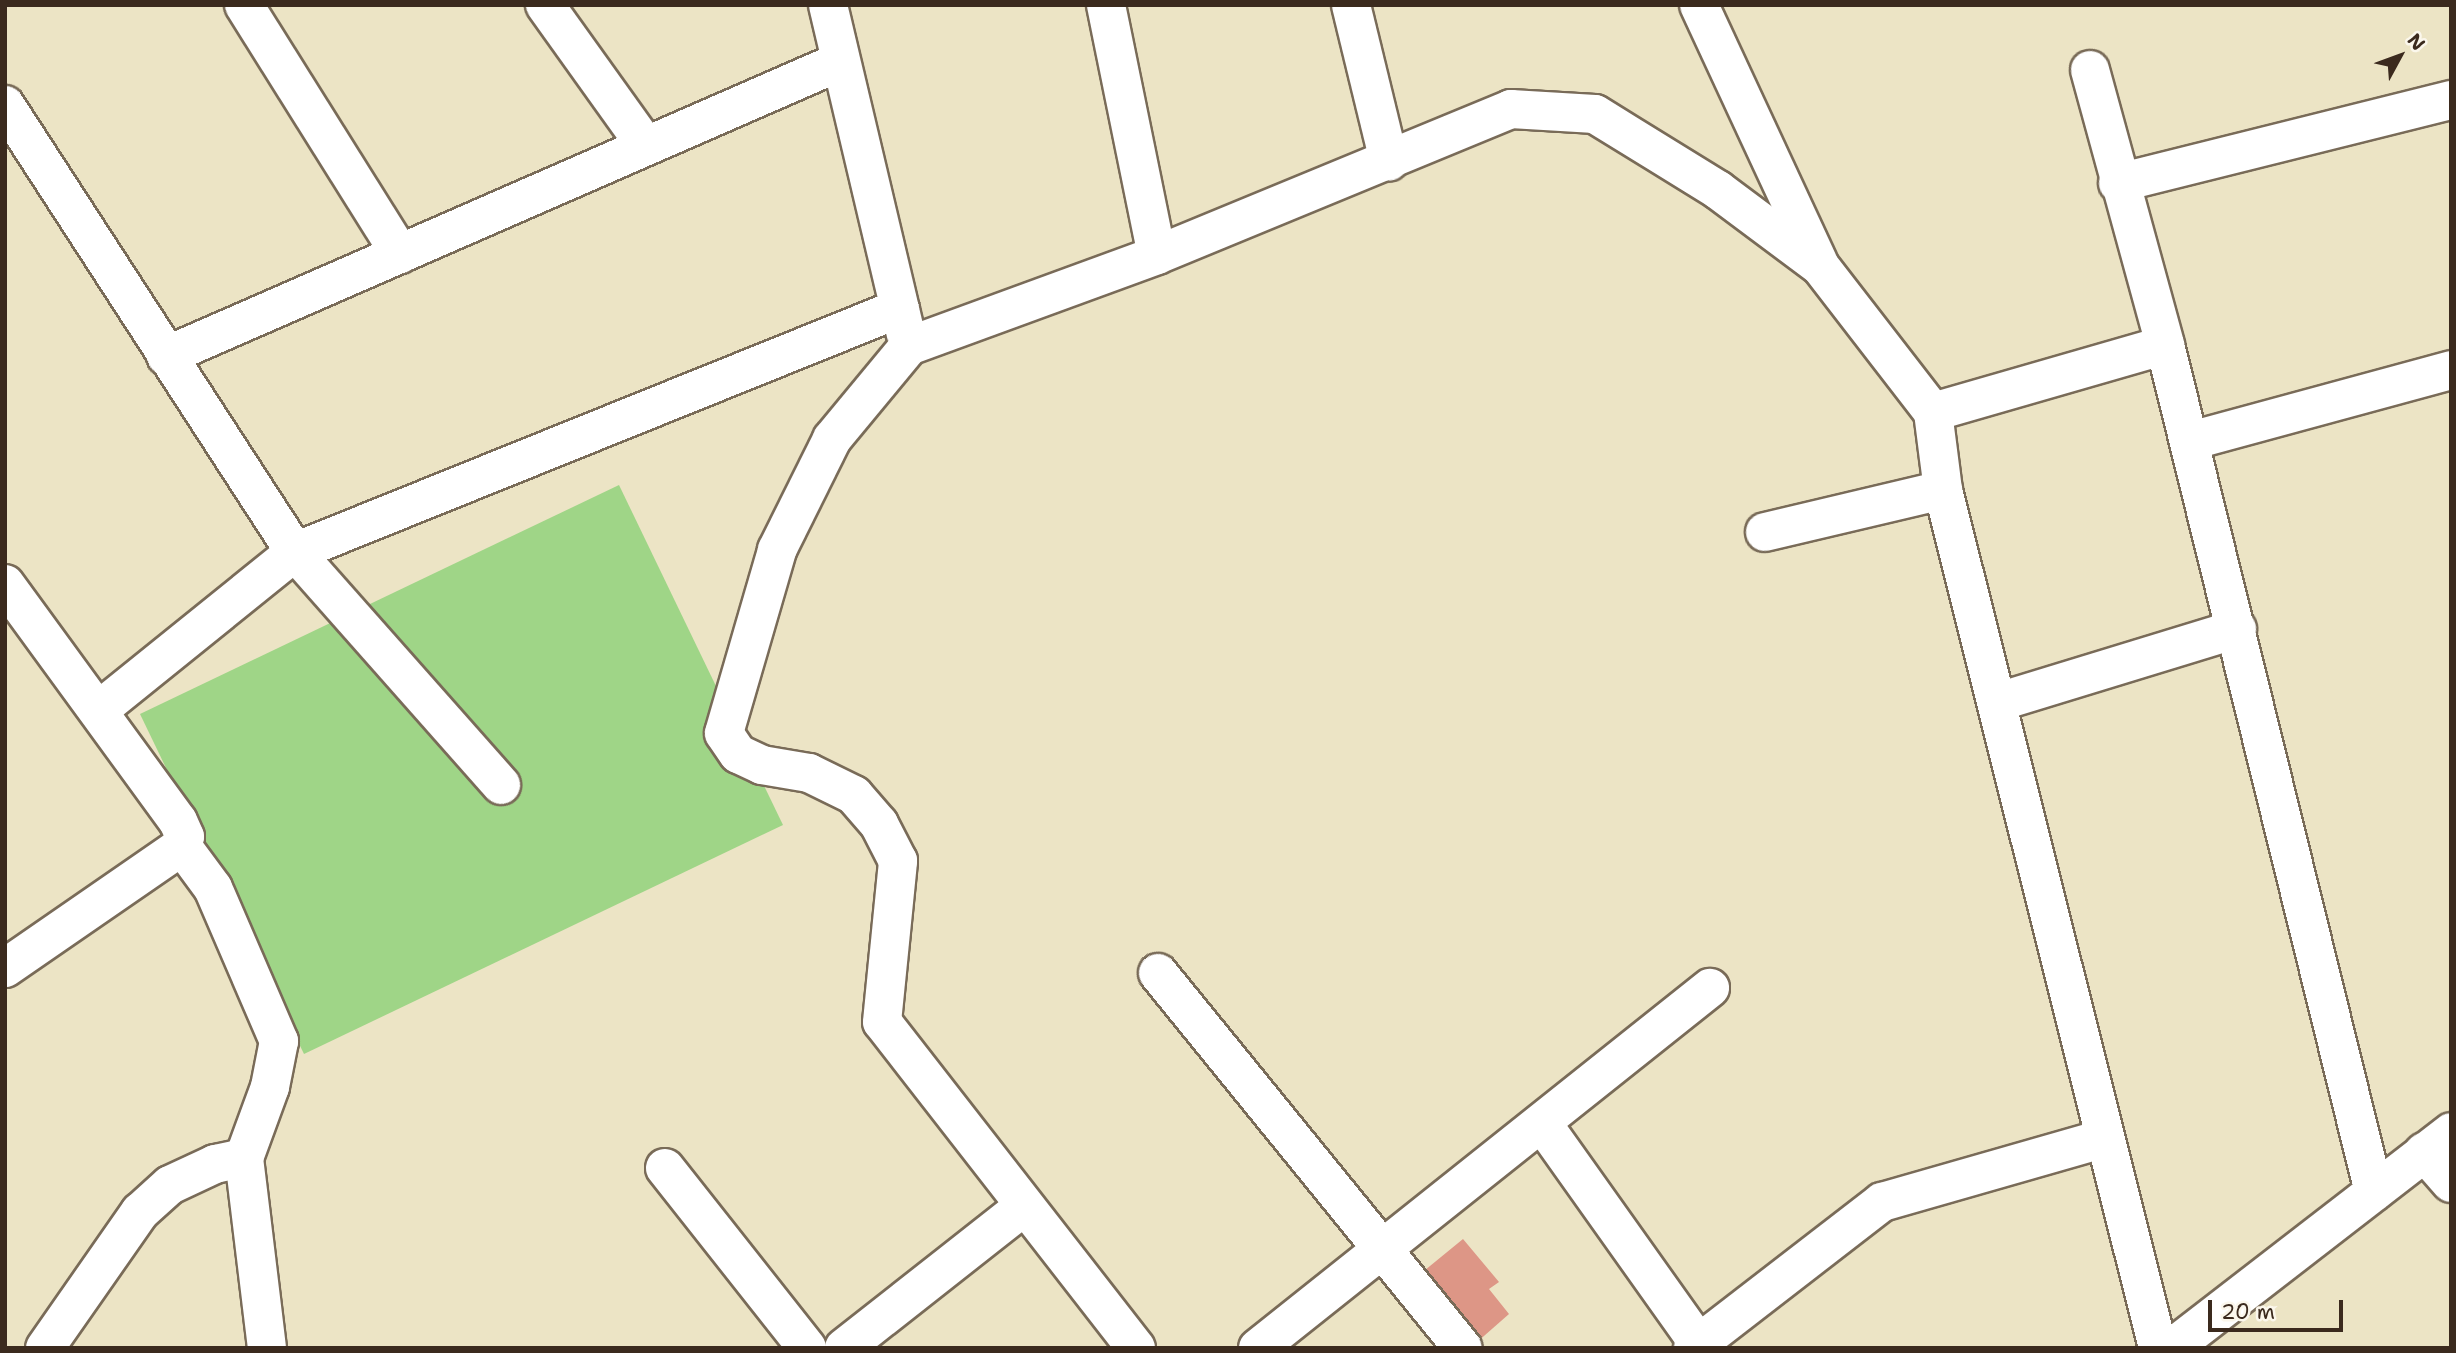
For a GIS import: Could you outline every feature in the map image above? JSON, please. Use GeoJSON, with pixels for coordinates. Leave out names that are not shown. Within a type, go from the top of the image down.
{"type":"FeatureCollection","features":[{"type":"Feature","properties":{"kind":"street"},"geometry":{"type":"LineString","coordinates":[[244,5],[400,254]]}},
{"type":"Feature","properties":{"kind":"street"},"geometry":{"type":"LineString","coordinates":[[545,5],[646,146]]}},
{"type":"Feature","properties":{"kind":"street"},"geometry":{"type":"LineString","coordinates":[[828,5],[839,62],[909,346]]}},
{"type":"Feature","properties":{"kind":"street"},"geometry":{"type":"LineString","coordinates":[[1106,5],[1157,255]]}},
{"type":"Feature","properties":{"kind":"street"},"geometry":{"type":"LineString","coordinates":[[1351,5],[1388,162]]}},
{"type":"Feature","properties":{"kind":"street"},"geometry":{"type":"LineString","coordinates":[[1699,5],[1820,266],[1933,412],[1943,490],[1998,702],[2102,1139],[2158,1348]]}},
{"type":"Feature","properties":{"kind":"street"},"geometry":{"type":"LineString","coordinates":[[166,356],[839,62]]}},
{"type":"Feature","properties":{"kind":"street"},"geometry":{"type":"LineString","coordinates":[[2090,70],[2118,183],[2190,441],[2374,1192]]}},
{"type":"Feature","properties":{"kind":"street"},"geometry":{"type":"LineString","coordinates":[[2118,183],[2451,100]]}},
{"type":"Feature","properties":{"kind":"street"},"geometry":{"type":"LineString","coordinates":[[5,105],[295,552],[500,785]]}},
{"type":"Feature","properties":{"kind":"street"},"geometry":{"type":"LineString","coordinates":[[1136,1348],[1023,1207],[882,1022],[898,861],[879,824],[854,795],[809,773],[762,765],[738,754],[724,733],[777,550],[832,439],[909,346],[1157,255],[1511,109],[1595,114],[1718,190],[1820,266]]}},
{"type":"Feature","properties":{"kind":"street"},"geometry":{"type":"LineString","coordinates":[[99,710],[295,552],[900,308]]}},
{"type":"Feature","properties":{"kind":"street"},"geometry":{"type":"LineString","coordinates":[[1933,412],[2165,345]]}},
{"type":"Feature","properties":{"kind":"street"},"geometry":{"type":"LineString","coordinates":[[2190,441],[2451,370]]}},
{"type":"Feature","properties":{"kind":"street"},"geometry":{"type":"LineString","coordinates":[[1765,532],[1943,490]]}},
{"type":"Feature","properties":{"kind":"street"},"geometry":{"type":"LineString","coordinates":[[5,968],[182,846],[185,837],[178,821],[99,710],[11,606]]}},
{"type":"Feature","properties":{"kind":"street"},"geometry":{"type":"LineString","coordinates":[[1998,702],[2237,629]]}},
{"type":"Feature","properties":{"kind":"street"},"geometry":{"type":"LineString","coordinates":[[182,846],[213,888],[279,1041],[270,1087],[244,1158],[267,1348]]}},
{"type":"Feature","properties":{"kind":"street"},"geometry":{"type":"LineString","coordinates":[[1158,973],[1463,1348]]}},
{"type":"Feature","properties":{"kind":"street"},"geometry":{"type":"LineString","coordinates":[[1258,1348],[1710,988]]}},
{"type":"Feature","properties":{"kind":"street"},"geometry":{"type":"LineString","coordinates":[[1542,1123],[1698,1346],[1882,1202],[2102,1139]]}},
{"type":"Feature","properties":{"kind":"street"},"geometry":{"type":"LineString","coordinates":[[2172,1348],[2213,1336],[2374,1192],[2437,1142],[2451,1183]]}},
{"type":"Feature","properties":{"kind":"street"},"geometry":{"type":"LineString","coordinates":[[45,1348],[140,1212],[170,1185],[215,1164],[244,1158]]}},
{"type":"Feature","properties":{"kind":"street"},"geometry":{"type":"LineString","coordinates":[[664,1168],[807,1348]]}},
{"type":"Feature","properties":{"kind":"street"},"geometry":{"type":"LineString","coordinates":[[844,1348],[1023,1207]]}},
{"type":"Feature","properties":{"kind":"green space"},"geometry":{"type":"Polygon","coordinates":[[[619,485],[783,825],[304,1054],[140,714],[619,485]]]}},
{"type":"Feature","properties":{"kind":"building"},"geometry":{"type":"Polygon","coordinates":[[[1463,1239],[1499,1282],[1489,1289],[1509,1314],[1476,1343],[1419,1275],[1463,1239]]]}}]}
